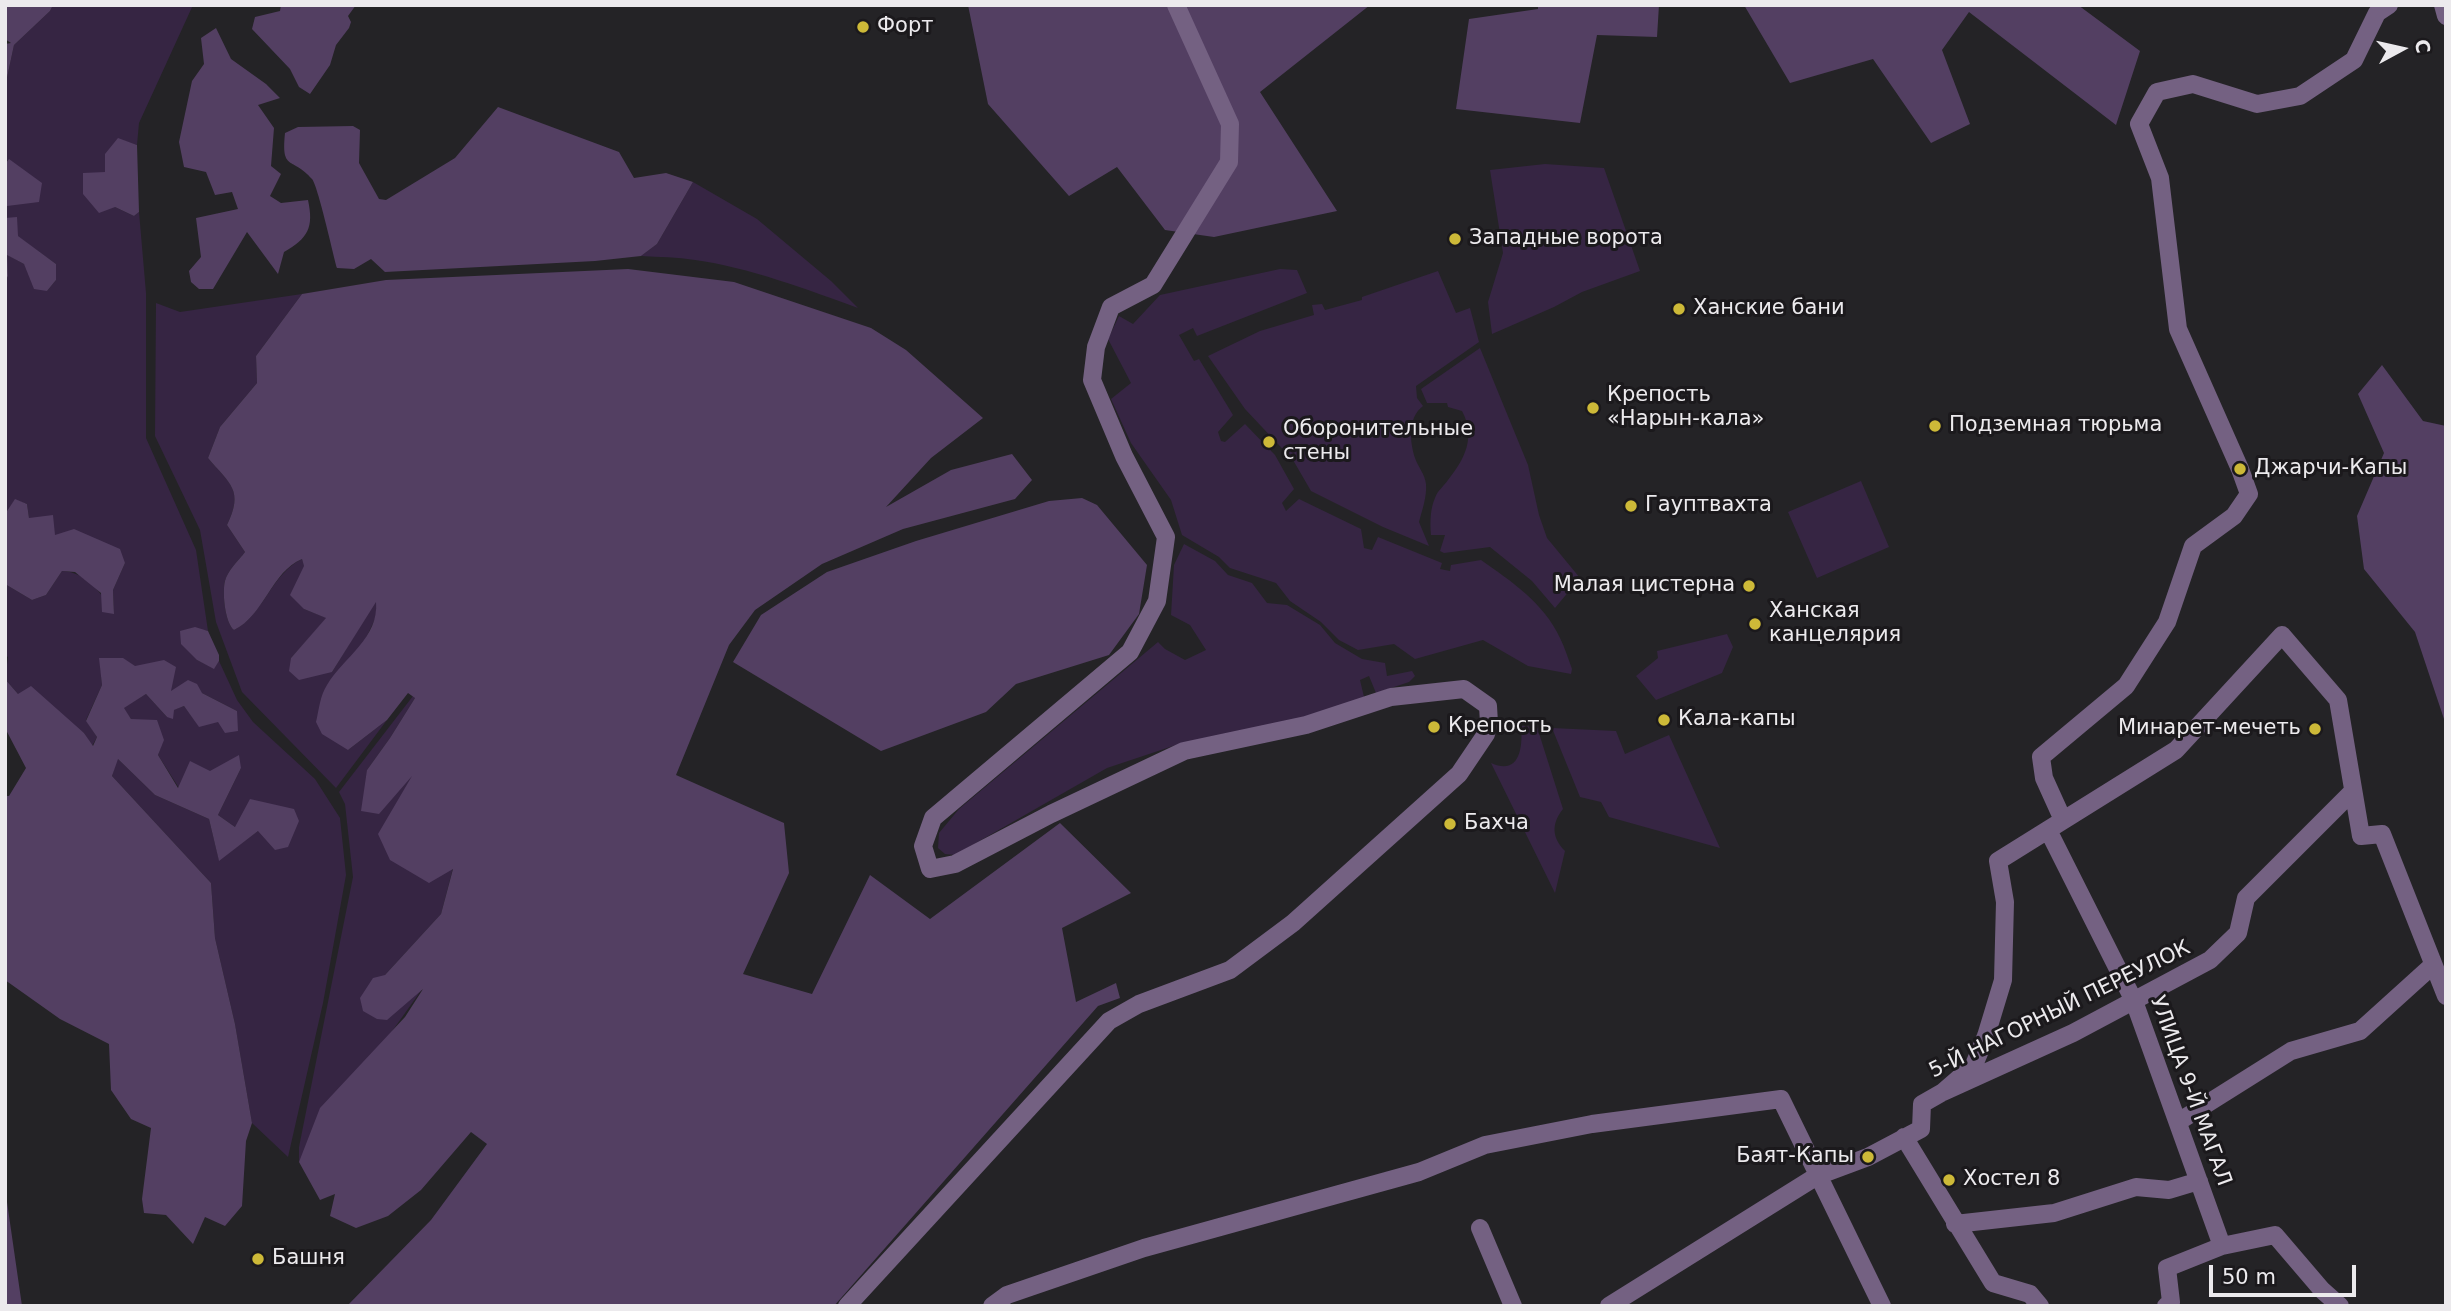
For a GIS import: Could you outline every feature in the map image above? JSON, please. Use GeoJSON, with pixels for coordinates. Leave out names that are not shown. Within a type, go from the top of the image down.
{"type":"FeatureCollection","features":[{"type":"Feature","properties":{"kind":"street"},"geometry":{"type":"LineString","coordinates":[[847,1306],[1110,1021],[1139,1004],[1230,970],[1293,923],[1459,774],[1486,734],[1489,723],[1488,706],[1464,689],[1391,697],[1306,725],[1184,751],[1051,814],[955,864],[930,869],[923,846],[933,818],[1130,653],[1157,601],[1166,537],[1124,456],[1092,380],[1096,347],[1111,307],[1153,285],[1228,162],[1230,124],[1176,5]]}},
{"type":"Feature","properties":{"kind":"street","name":"УЛИЦА 9-Й МАГАЛ"},"geometry":{"type":"LineString","coordinates":[[2222,1246],[2134,1000],[2056,825],[2043,778],[2041,757],[2126,686],[2167,622],[2193,546],[2234,516],[2249,494],[2178,329],[2160,178],[2140,124],[2157,92],[2193,84],[2257,104],[2300,96],[2354,60],[2377,13],[2389,5]]}},
{"type":"Feature","properties":{"kind":"street"},"geometry":{"type":"LineString","coordinates":[[2443,5],[2446,16]]}},
{"type":"Feature","properties":{"kind":"street"},"geometry":{"type":"LineString","coordinates":[[1943,1092],[1975,1065],[2003,980],[2006,902],[1998,861],[2176,750],[2282,635],[2338,700],[2361,836],[2382,834],[2446,996]]}},
{"type":"Feature","properties":{"kind":"street","name":"5-Й НАГОРНЫЙ ПЕРЕУЛОК"},"geometry":{"type":"LineString","coordinates":[[1608,1306],[1817,1176],[1868,1157],[1921,1129],[1922,1104],[2073,1033],[2210,960],[2238,933],[2246,898],[2353,791]]}},
{"type":"Feature","properties":{"kind":"street"},"geometry":{"type":"LineString","coordinates":[[2178,1122],[2291,1051],[2360,1031],[2433,965]]}},
{"type":"Feature","properties":{"kind":"street"},"geometry":{"type":"LineString","coordinates":[[992,1306],[1007,1295],[1144,1248],[1419,1172],[1485,1145],[1592,1124],[1781,1099],[1882,1306]]}},
{"type":"Feature","properties":{"kind":"street"},"geometry":{"type":"LineString","coordinates":[[1904,1137],[1993,1283],[2030,1294],[2040,1306]]}},
{"type":"Feature","properties":{"kind":"street"},"geometry":{"type":"LineString","coordinates":[[1955,1224],[2054,1213],[2136,1186],[2169,1190],[2199,1181]]}},
{"type":"Feature","properties":{"kind":"street"},"geometry":{"type":"LineString","coordinates":[[1480,1228],[1513,1306]]}},
{"type":"Feature","properties":{"kind":"street"},"geometry":{"type":"LineString","coordinates":[[2166,1306],[2171,1302],[2167,1268],[2222,1246],[2275,1234],[2322,1290],[2340,1306]]}},
{"type":"Feature","properties":{"kind":"shaded area"},"geometry":{"type":"Polygon","coordinates":[[[5,5],[53,5],[14,45],[5,87],[5,44],[11,43],[5,39],[5,5]]]}},
{"type":"Feature","properties":{"kind":"shaded area"},"geometry":{"type":"Polygon","coordinates":[[[53,5],[193,5],[139,123],[137,145],[118,139],[115,207],[134,216],[139,212],[146,293],[146,438],[196,550],[208,631],[202,630],[197,660],[214,668],[219,661],[237,700],[253,722],[315,779],[340,818],[346,875],[323,1003],[288,1157],[252,1123],[235,1024],[215,938],[211,883],[112,776],[117,758],[155,795],[209,819],[219,860],[258,831],[299,821],[235,827],[218,815],[241,768],[179,788],[158,755],[163,740],[131,719],[123,708],[146,694],[167,717],[173,710],[184,706],[199,726],[237,711],[202,693],[171,692],[135,667],[100,659],[102,685],[86,720],[97,737],[92,746],[84,733],[18,694],[5,679],[8,657],[5,655],[5,584],[32,600],[46,595],[62,571],[71,572],[93,585],[114,614],[113,590],[125,563],[55,535],[29,518],[27,504],[15,500],[5,514],[6,254],[24,264],[47,291],[56,280],[56,264],[17,236],[17,218],[5,218],[8,160],[5,164],[5,87],[14,45],[53,5]]]}},
{"type":"Feature","properties":{"kind":"shaded area"},"geometry":{"type":"Polygon","coordinates":[[[281,5],[356,5],[348,16],[351,22],[349,28],[336,45],[330,65],[310,94],[299,87],[290,69],[252,29],[255,17],[280,11],[281,5]]]}},
{"type":"Feature","properties":{"kind":"shaded area"},"geometry":{"type":"Polygon","coordinates":[[[968,5],[1370,5],[1260,92],[1337,211],[1214,237],[1165,230],[1117,167],[1069,196],[988,104],[968,5]]]}},
{"type":"Feature","properties":{"kind":"shaded area"},"geometry":{"type":"Polygon","coordinates":[[[1538,5],[1659,5],[1657,37],[1597,35],[1580,123],[1456,109],[1469,19],[1538,9],[1538,5]]]}},
{"type":"Feature","properties":{"kind":"shaded area"},"geometry":{"type":"Polygon","coordinates":[[[1744,5],[2078,5],[2140,51],[2116,125],[1969,12],[1942,50],[1970,124],[1931,143],[1873,59],[1790,83],[1744,5]]]}},
{"type":"Feature","properties":{"kind":"shaded area"},"geometry":{"type":"Polygon","coordinates":[[[216,28],[231,59],[266,84],[280,98],[258,105],[274,128],[271,166],[281,174],[270,196],[281,203],[308,200],[310,218],[304,237],[284,252],[278,274],[247,232],[213,289],[199,289],[191,282],[189,271],[201,257],[196,218],[238,209],[232,192],[215,195],[206,172],[184,167],[179,142],[192,81],[204,64],[201,38],[216,28]]]}},
{"type":"Feature","properties":{"kind":"shaded area"},"geometry":{"type":"Polygon","coordinates":[[[498,107],[619,152],[634,178],[666,173],[693,182],[657,244],[641,256],[595,261],[385,272],[371,259],[354,269],[337,268],[315,184],[305,172],[287,159],[285,133],[298,127],[353,126],[360,130],[359,163],[379,199],[386,200],[455,158],[498,107]]]}},
{"type":"Feature","properties":{"kind":"shaded area"},"geometry":{"type":"Polygon","coordinates":[[[118,138],[137,145],[139,212],[134,216],[115,207],[99,213],[83,194],[83,173],[105,172],[105,154],[118,138]]]}},
{"type":"Feature","properties":{"kind":"shaded area"},"geometry":{"type":"Polygon","coordinates":[[[9,159],[42,183],[39,202],[7,206],[5,210],[5,164],[9,159]]]}},
{"type":"Feature","properties":{"kind":"shaded area"},"geometry":{"type":"Polygon","coordinates":[[[1545,164],[1604,168],[1640,271],[1582,292],[1492,334],[1488,302],[1503,253],[1490,170],[1545,164]]]}},
{"type":"Feature","properties":{"kind":"shaded area"},"geometry":{"type":"Polygon","coordinates":[[[693,182],[757,219],[831,281],[858,308],[736,268],[688,259],[641,256],[657,244],[693,182]]]}},
{"type":"Feature","properties":{"kind":"shaded area"},"geometry":{"type":"Polygon","coordinates":[[[17,217],[18,236],[56,264],[56,280],[47,291],[34,289],[24,264],[7,255],[8,276],[5,282],[5,218],[17,217]]]}},
{"type":"Feature","properties":{"kind":"shaded area"},"geometry":{"type":"Polygon","coordinates":[[[628,269],[734,282],[871,328],[906,350],[983,418],[931,458],[886,507],[951,470],[1012,454],[1032,480],[1015,499],[903,529],[822,564],[755,610],[729,645],[676,775],[784,823],[789,873],[743,974],[812,994],[870,875],[930,919],[1060,823],[1131,893],[1062,928],[1076,1002],[1116,983],[1120,998],[1098,1006],[834,1306],[347,1306],[431,1220],[487,1144],[471,1132],[421,1190],[388,1216],[356,1228],[330,1216],[335,1194],[320,1200],[299,1162],[320,1108],[405,1017],[423,989],[387,1020],[377,1019],[363,1011],[360,998],[373,978],[385,975],[441,914],[453,869],[429,883],[390,860],[378,834],[412,776],[379,814],[361,811],[367,770],[415,698],[408,693],[387,720],[348,750],[322,734],[316,722],[327,685],[372,626],[376,602],[332,672],[299,680],[289,671],[291,658],[326,618],[304,609],[290,595],[304,566],[302,559],[291,565],[253,615],[234,630],[226,614],[224,586],[228,573],[245,552],[227,525],[234,503],[232,488],[208,458],[220,427],[257,383],[256,356],[302,294],[386,280],[628,269]]]}},
{"type":"Feature","properties":{"kind":"shaded area"},"geometry":{"type":"Polygon","coordinates":[[[1280,269],[1297,270],[1307,293],[1197,336],[1193,328],[1179,335],[1194,361],[1199,359],[1233,415],[1218,432],[1221,441],[1225,442],[1245,424],[1275,455],[1294,489],[1282,503],[1286,511],[1299,499],[1361,529],[1364,548],[1372,550],[1378,537],[1442,563],[1440,569],[1450,571],[1451,565],[1481,560],[1526,594],[1545,614],[1563,646],[1572,669],[1571,674],[1528,666],[1483,640],[1415,659],[1394,644],[1358,650],[1339,640],[1321,622],[1290,601],[1276,583],[1230,568],[1219,557],[1182,535],[1171,500],[1131,443],[1111,399],[1131,383],[1108,339],[1119,316],[1133,324],[1160,295],[1280,269]]]}},
{"type":"Feature","properties":{"kind":"shaded area"},"geometry":{"type":"Polygon","coordinates":[[[1438,271],[1456,313],[1470,308],[1479,342],[1416,386],[1417,398],[1423,406],[1414,417],[1411,438],[1415,458],[1426,484],[1419,522],[1429,546],[1383,527],[1311,491],[1293,460],[1245,409],[1208,356],[1260,331],[1314,315],[1312,305],[1322,304],[1325,310],[1362,300],[1362,297],[1438,271]]]}},
{"type":"Feature","properties":{"kind":"shaded area"},"geometry":{"type":"Polygon","coordinates":[[[302,294],[256,356],[257,383],[220,427],[208,458],[232,488],[234,503],[227,525],[245,552],[228,573],[224,586],[226,614],[234,630],[253,615],[282,574],[302,559],[304,609],[327,618],[291,658],[332,672],[376,600],[377,615],[365,640],[348,750],[387,720],[336,788],[242,692],[216,622],[200,530],[155,436],[156,303],[180,312],[302,294]]]}},
{"type":"Feature","properties":{"kind":"shaded area"},"geometry":{"type":"Polygon","coordinates":[[[1480,348],[1528,465],[1547,538],[1580,578],[1555,608],[1532,581],[1490,547],[1444,553],[1440,551],[1445,535],[1431,535],[1433,502],[1464,456],[1468,430],[1462,411],[1448,407],[1447,403],[1427,403],[1421,389],[1480,348]]]}},
{"type":"Feature","properties":{"kind":"shaded area"},"geometry":{"type":"Polygon","coordinates":[[[2382,365],[2423,421],[2446,426],[2446,725],[2415,632],[2364,569],[2357,516],[2384,453],[2358,394],[2382,365]]]}},
{"type":"Feature","properties":{"kind":"shaded area"},"geometry":{"type":"Polygon","coordinates":[[[1861,481],[1889,547],[1817,578],[1788,512],[1861,481]]]}},
{"type":"Feature","properties":{"kind":"shaded area"},"geometry":{"type":"Polygon","coordinates":[[[1082,498],[1097,505],[1147,565],[1139,614],[1109,655],[1016,684],[986,712],[881,751],[733,662],[761,615],[827,572],[916,541],[1049,501],[1082,498]]]}},
{"type":"Feature","properties":{"kind":"shaded area"},"geometry":{"type":"Polygon","coordinates":[[[15,499],[27,504],[29,518],[53,515],[55,535],[74,529],[120,549],[125,563],[113,590],[114,614],[102,612],[101,593],[75,572],[62,571],[46,595],[32,600],[5,584],[5,514],[15,499]]]}},
{"type":"Feature","properties":{"kind":"shaded area"},"geometry":{"type":"Polygon","coordinates":[[[1184,544],[1215,561],[1228,575],[1252,583],[1267,603],[1287,605],[1320,625],[1335,643],[1362,659],[1385,663],[1387,676],[1412,671],[1415,676],[1409,682],[1376,693],[1369,676],[1360,680],[1364,697],[1304,721],[1182,743],[1107,768],[955,855],[945,854],[938,848],[939,833],[959,809],[1158,642],[1185,660],[1206,650],[1190,625],[1171,615],[1174,565],[1184,544]]]}},
{"type":"Feature","properties":{"kind":"shaded area"},"geometry":{"type":"Polygon","coordinates":[[[195,627],[208,631],[219,655],[214,669],[197,660],[181,644],[180,631],[195,627]]]}},
{"type":"Feature","properties":{"kind":"shaded area"},"geometry":{"type":"Polygon","coordinates":[[[1727,634],[1733,647],[1722,673],[1656,700],[1636,676],[1658,658],[1657,651],[1727,634]]]}},
{"type":"Feature","properties":{"kind":"shaded area"},"geometry":{"type":"Polygon","coordinates":[[[99,658],[123,658],[135,666],[164,660],[176,667],[171,691],[188,680],[197,684],[202,693],[237,711],[238,731],[225,733],[218,722],[199,727],[184,706],[174,710],[173,719],[167,717],[146,694],[124,708],[131,719],[157,720],[164,740],[158,755],[178,788],[190,761],[210,771],[239,755],[241,768],[218,815],[235,827],[250,799],[294,809],[299,821],[288,847],[275,850],[258,831],[219,861],[209,819],[155,795],[118,759],[112,776],[211,883],[215,938],[235,1024],[252,1123],[246,1141],[242,1206],[225,1226],[205,1217],[193,1244],[166,1215],[144,1213],[142,1199],[151,1128],[131,1119],[111,1090],[109,1044],[60,1019],[5,980],[5,796],[9,796],[26,768],[5,728],[5,679],[18,694],[31,686],[84,733],[93,746],[97,737],[86,721],[102,685],[99,658]]]}},
{"type":"Feature","properties":{"kind":"shaded area"},"geometry":{"type":"Polygon","coordinates":[[[413,696],[415,698],[367,770],[416,771],[453,868],[441,914],[385,975],[425,985],[299,1162],[299,1147],[353,877],[345,804],[339,792],[413,696]]]}},
{"type":"Feature","properties":{"kind":"shaded area"},"geometry":{"type":"Polygon","coordinates":[[[1521,726],[1537,727],[1563,809],[1555,825],[1555,836],[1565,851],[1555,893],[1491,763],[1508,766],[1514,763],[1520,750],[1521,726]]]}},
{"type":"Feature","properties":{"kind":"shaded area"},"geometry":{"type":"Polygon","coordinates":[[[1552,728],[1616,731],[1625,754],[1669,735],[1720,848],[1609,817],[1601,802],[1580,797],[1552,728]]]}},
{"type":"Feature","properties":{"kind":"shaded area"},"geometry":{"type":"Polygon","coordinates":[[[5,1199],[7,1202],[22,1306],[5,1306],[5,1199]]]}},
{"type":"Feature","properties":{"kind":"place","name":"Форт"},"geometry":{"type":"Point","coordinates":[863,27]}},
{"type":"Feature","properties":{"kind":"place","name":"Западные ворота"},"geometry":{"type":"Point","coordinates":[1455,239]}},
{"type":"Feature","properties":{"kind":"place","name":"Ханские бани"},"geometry":{"type":"Point","coordinates":[1679,309]}},
{"type":"Feature","properties":{"kind":"place","name":"Крепость «Нарын-кала»"},"geometry":{"type":"Point","coordinates":[1593,408]}},
{"type":"Feature","properties":{"kind":"place","name":"Подземная тюрьма"},"geometry":{"type":"Point","coordinates":[1935,426]}},
{"type":"Feature","properties":{"kind":"place","name":"Оборонительные стены"},"geometry":{"type":"Point","coordinates":[1269,442]}},
{"type":"Feature","properties":{"kind":"place","name":"Джарчи-Капы"},"geometry":{"type":"Point","coordinates":[2240,469]}},
{"type":"Feature","properties":{"kind":"place","name":"Гауптвахта"},"geometry":{"type":"Point","coordinates":[1631,506]}},
{"type":"Feature","properties":{"kind":"place","name":"Малая цистерна"},"geometry":{"type":"Point","coordinates":[1749,586]}},
{"type":"Feature","properties":{"kind":"place","name":"Ханская канцелярия"},"geometry":{"type":"Point","coordinates":[1755,624]}},
{"type":"Feature","properties":{"kind":"place","name":"Кала-капы"},"geometry":{"type":"Point","coordinates":[1664,720]}},
{"type":"Feature","properties":{"kind":"place","name":"Крепость"},"geometry":{"type":"Point","coordinates":[1434,727]}},
{"type":"Feature","properties":{"kind":"place","name":"Минарет-мечеть"},"geometry":{"type":"Point","coordinates":[2315,729]}},
{"type":"Feature","properties":{"kind":"place","name":"Бахча"},"geometry":{"type":"Point","coordinates":[1450,824]}},
{"type":"Feature","properties":{"kind":"place","name":"Баят-Капы"},"geometry":{"type":"Point","coordinates":[1868,1157]}},
{"type":"Feature","properties":{"kind":"place","name":"Хостел 8"},"geometry":{"type":"Point","coordinates":[1949,1180]}},
{"type":"Feature","properties":{"kind":"place","name":"Башня"},"geometry":{"type":"Point","coordinates":[258,1259]}}]}
